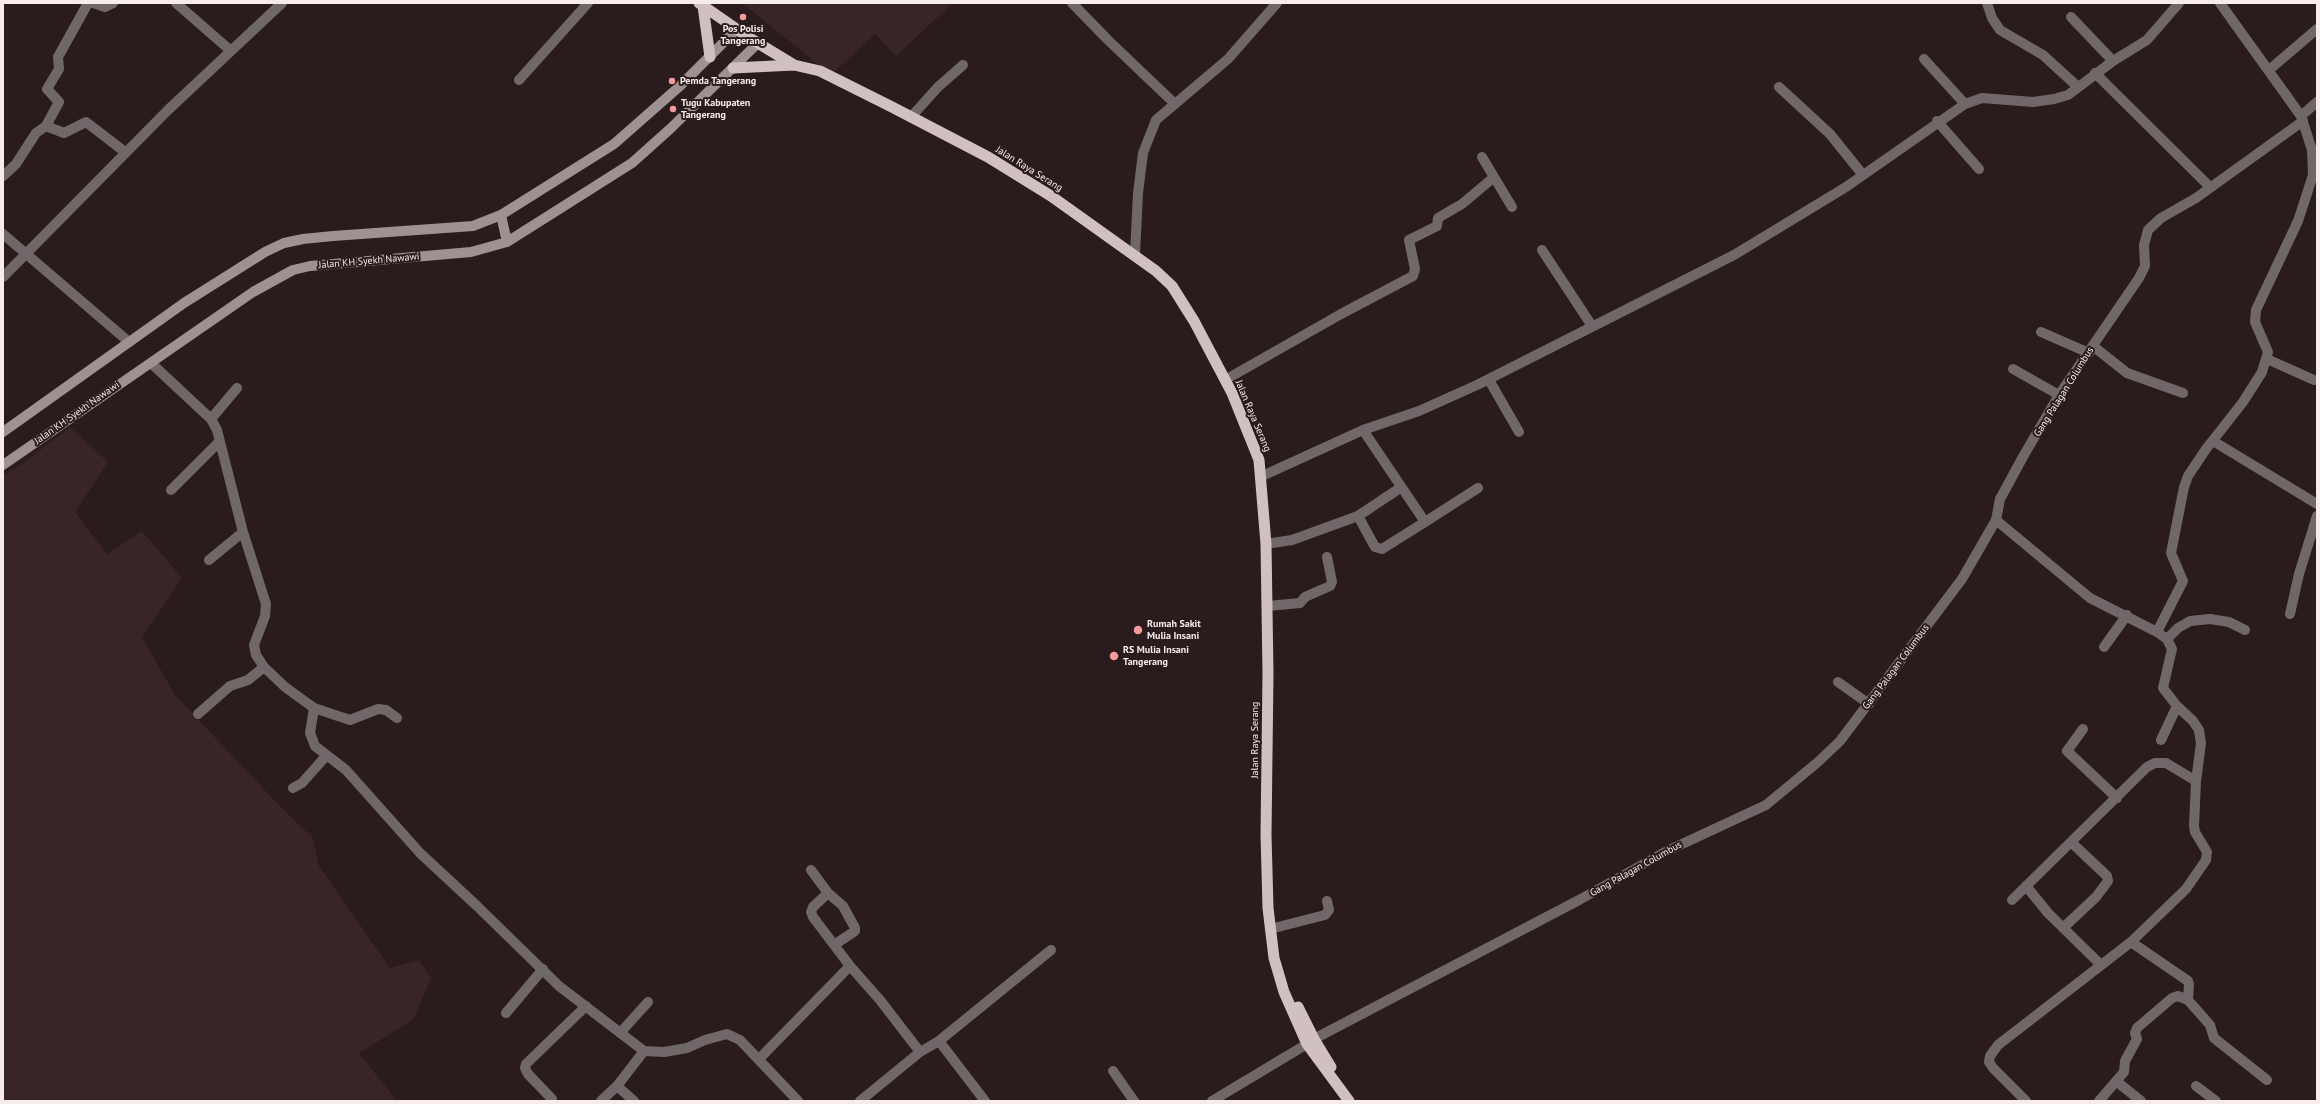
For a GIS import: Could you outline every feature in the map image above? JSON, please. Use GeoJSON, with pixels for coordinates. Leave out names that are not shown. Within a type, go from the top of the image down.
{"type":"FeatureCollection","features":[{"type":"Feature","properties":{"kind":"highway","name":"Jalan Raya Serang"},"geometry":{"type":"LineString","coordinates":[[701,5],[794,65],[820,72],[911,117],[988,157],[1051,196],[1134,254],[1172,286],[1194,321],[1225,380],[1259,460],[1266,544],[1268,606],[1266,835],[1270,929],[1274,958],[1310,1042]]}},
{"type":"Feature","properties":{"kind":"highway"},"geometry":{"type":"LineString","coordinates":[[701,5],[710,57]]}},
{"type":"Feature","properties":{"kind":"highway"},"geometry":{"type":"LineString","coordinates":[[733,68],[794,65]]}},
{"type":"Feature","properties":{"kind":"highway"},"geometry":{"type":"LineString","coordinates":[[1310,1042],[1349,1101]]}},
{"type":"Feature","properties":{"kind":"highway"},"geometry":{"type":"LineString","coordinates":[[1310,1042],[1353,1101]]}},
{"type":"Feature","properties":{"kind":"main road"},"geometry":{"type":"LineString","coordinates":[[3,432],[184,303],[265,252],[284,243],[303,238],[472,226],[501,215],[614,144],[680,86],[737,29]]}},
{"type":"Feature","properties":{"kind":"main road","name":"Jalan KH Syekh Nawawi"},"geometry":{"type":"LineString","coordinates":[[3,465],[253,292],[293,270],[310,266],[470,252],[507,242],[632,163],[670,129],[758,43]]}},
{"type":"Feature","properties":{"kind":"main road"},"geometry":{"type":"LineString","coordinates":[[501,215],[507,242]]}},
{"type":"Feature","properties":{"kind":"street"},"geometry":{"type":"LineString","coordinates":[[3,176],[16,164],[36,133],[46,126],[59,102],[47,89],[59,69],[58,58],[88,3]]}},
{"type":"Feature","properties":{"kind":"street"},"geometry":{"type":"LineString","coordinates":[[93,3],[105,7],[113,3]]}},
{"type":"Feature","properties":{"kind":"street"},"geometry":{"type":"LineString","coordinates":[[176,3],[231,51]]}},
{"type":"Feature","properties":{"kind":"street"},"geometry":{"type":"LineString","coordinates":[[3,276],[125,152],[282,3]]}},
{"type":"Feature","properties":{"kind":"street"},"geometry":{"type":"LineString","coordinates":[[519,80],[588,3]]}},
{"type":"Feature","properties":{"kind":"street"},"geometry":{"type":"LineString","coordinates":[[1072,3],[1174,103]]}},
{"type":"Feature","properties":{"kind":"street"},"geometry":{"type":"LineString","coordinates":[[1134,254],[1138,193],[1143,154],[1156,120],[1174,103],[1228,59],[1277,3]]}},
{"type":"Feature","properties":{"kind":"street"},"geometry":{"type":"LineString","coordinates":[[1987,3],[1992,18],[2000,30],[2043,55],[2057,66],[2078,88]]}},
{"type":"Feature","properties":{"kind":"street"},"geometry":{"type":"LineString","coordinates":[[1260,478],[1363,430],[1419,411],[1489,380],[1592,326],[1734,255],[1863,175],[1937,121],[1965,104],[1982,98],[2033,102],[2068,95],[2112,61],[2147,40],[2179,3]]}},
{"type":"Feature","properties":{"kind":"street"},"geometry":{"type":"LineString","coordinates":[[2157,632],[2184,581],[2171,553],[2180,498],[2188,476],[2257,381],[2267,359],[2268,352],[2266,343],[2255,322],[2256,310],[2298,221],[2313,175],[2312,150],[2302,118],[2220,3]]}},
{"type":"Feature","properties":{"kind":"street"},"geometry":{"type":"LineString","coordinates":[[2071,17],[2112,61]]}},
{"type":"Feature","properties":{"kind":"street"},"geometry":{"type":"LineString","coordinates":[[2269,70],[2317,29]]}},
{"type":"Feature","properties":{"kind":"street"},"geometry":{"type":"LineString","coordinates":[[1924,59],[1965,104]]}},
{"type":"Feature","properties":{"kind":"street"},"geometry":{"type":"LineString","coordinates":[[911,117],[938,87],[963,65]]}},
{"type":"Feature","properties":{"kind":"street"},"geometry":{"type":"LineString","coordinates":[[2095,74],[2210,187]]}},
{"type":"Feature","properties":{"kind":"street"},"geometry":{"type":"LineString","coordinates":[[1779,88],[1830,134],[1863,175]]}},
{"type":"Feature","properties":{"kind":"street","name":"Gang Palagan Columbus"},"geometry":{"type":"LineString","coordinates":[[1212,1101],[1310,1042],[1579,900],[1667,851],[1766,804],[1840,741],[1962,579],[1996,520],[2000,499],[2059,395],[2145,266],[2144,246],[2148,230],[2161,218],[2185,205],[2302,118],[2317,102]]}},
{"type":"Feature","properties":{"kind":"street"},"geometry":{"type":"LineString","coordinates":[[1937,121],[1979,169]]}},
{"type":"Feature","properties":{"kind":"street"},"geometry":{"type":"LineString","coordinates":[[46,126],[64,133],[86,122],[125,152]]}},
{"type":"Feature","properties":{"kind":"street"},"geometry":{"type":"LineString","coordinates":[[1482,157],[1512,208]]}},
{"type":"Feature","properties":{"kind":"street"},"geometry":{"type":"LineString","coordinates":[[1225,380],[1340,314],[1413,276],[1415,269],[1409,240],[1437,226],[1439,217],[1462,204],[1493,178]]}},
{"type":"Feature","properties":{"kind":"street"},"geometry":{"type":"LineString","coordinates":[[3,234],[129,342]]}},
{"type":"Feature","properties":{"kind":"street"},"geometry":{"type":"LineString","coordinates":[[1542,250],[1592,326]]}},
{"type":"Feature","properties":{"kind":"street"},"geometry":{"type":"LineString","coordinates":[[2041,332],[2091,349],[2127,373],[2183,393]]}},
{"type":"Feature","properties":{"kind":"street"},"geometry":{"type":"LineString","coordinates":[[2267,359],[2314,380]]}},
{"type":"Feature","properties":{"kind":"street"},"geometry":{"type":"LineString","coordinates":[[150,363],[210,420],[217,430],[243,532],[266,604],[267,611],[254,645],[256,656],[264,667],[285,687],[314,708],[350,720],[378,709],[386,710],[397,718]]}},
{"type":"Feature","properties":{"kind":"street"},"geometry":{"type":"LineString","coordinates":[[2013,369],[2059,395]]}},
{"type":"Feature","properties":{"kind":"street"},"geometry":{"type":"LineString","coordinates":[[1489,380],[1519,432]]}},
{"type":"Feature","properties":{"kind":"street"},"geometry":{"type":"LineString","coordinates":[[210,420],[237,388]]}},
{"type":"Feature","properties":{"kind":"street"},"geometry":{"type":"LineString","coordinates":[[1363,430],[1400,488],[1425,522]]}},
{"type":"Feature","properties":{"kind":"street"},"geometry":{"type":"LineString","coordinates":[[2213,441],[2317,504]]}},
{"type":"Feature","properties":{"kind":"street"},"geometry":{"type":"LineString","coordinates":[[171,490],[219,442]]}},
{"type":"Feature","properties":{"kind":"street"},"geometry":{"type":"LineString","coordinates":[[1266,544],[1292,540],[1358,516],[1400,488]]}},
{"type":"Feature","properties":{"kind":"street"},"geometry":{"type":"LineString","coordinates":[[1358,516],[1375,546],[1382,549],[1478,488]]}},
{"type":"Feature","properties":{"kind":"street"},"geometry":{"type":"LineString","coordinates":[[2290,614],[2299,574],[2317,516]]}},
{"type":"Feature","properties":{"kind":"street"},"geometry":{"type":"LineString","coordinates":[[1996,520],[2090,598],[2127,615],[2167,639],[2172,649],[2164,688],[2177,706],[2193,721],[2199,730],[2202,743],[2196,781],[2194,826],[2206,852],[2206,860],[2186,889],[2131,942],[1998,1045],[1990,1056],[1988,1062],[2026,1101]]}},
{"type":"Feature","properties":{"kind":"street"},"geometry":{"type":"LineString","coordinates":[[209,560],[243,532]]}},
{"type":"Feature","properties":{"kind":"street"},"geometry":{"type":"LineString","coordinates":[[1268,606],[1300,603],[1305,598],[1330,586],[1332,582],[1327,557]]}},
{"type":"Feature","properties":{"kind":"street"},"geometry":{"type":"LineString","coordinates":[[2104,647],[2127,615]]}},
{"type":"Feature","properties":{"kind":"street"},"geometry":{"type":"LineString","coordinates":[[2167,639],[2178,628],[2190,621],[2210,619],[2229,622],[2245,630]]}},
{"type":"Feature","properties":{"kind":"street"},"geometry":{"type":"LineString","coordinates":[[198,714],[230,686],[248,680],[264,667]]}},
{"type":"Feature","properties":{"kind":"street"},"geometry":{"type":"LineString","coordinates":[[1838,682],[1869,704]]}},
{"type":"Feature","properties":{"kind":"street"},"geometry":{"type":"LineString","coordinates":[[2161,740],[2177,706]]}},
{"type":"Feature","properties":{"kind":"street"},"geometry":{"type":"LineString","coordinates":[[314,708],[310,733],[315,746],[346,770],[420,853],[559,986],[644,1051],[664,1052],[686,1048],[705,1040],[727,1034],[740,1040],[798,1101]]}},
{"type":"Feature","properties":{"kind":"street"},"geometry":{"type":"LineString","coordinates":[[2083,729],[2067,751],[2116,798]]}},
{"type":"Feature","properties":{"kind":"street"},"geometry":{"type":"LineString","coordinates":[[293,788],[302,783],[326,756]]}},
{"type":"Feature","properties":{"kind":"street"},"geometry":{"type":"LineString","coordinates":[[2012,900],[2148,767],[2155,763],[2166,763],[2196,781]]}},
{"type":"Feature","properties":{"kind":"street"},"geometry":{"type":"LineString","coordinates":[[2063,928],[2096,897],[2108,881],[2106,876],[2072,843]]}},
{"type":"Feature","properties":{"kind":"street"},"geometry":{"type":"LineString","coordinates":[[811,870],[828,893],[843,906],[855,928],[855,931],[834,945]]}},
{"type":"Feature","properties":{"kind":"street"},"geometry":{"type":"LineString","coordinates":[[2026,886],[2063,928],[2101,965]]}},
{"type":"Feature","properties":{"kind":"street"},"geometry":{"type":"LineString","coordinates":[[828,893],[820,898],[811,912],[850,966],[880,1000],[920,1052]]}},
{"type":"Feature","properties":{"kind":"street"},"geometry":{"type":"LineString","coordinates":[[1270,929],[1325,915],[1330,910],[1327,901]]}},
{"type":"Feature","properties":{"kind":"street"},"geometry":{"type":"LineString","coordinates":[[2131,942],[2188,982],[2188,1000]]}},
{"type":"Feature","properties":{"kind":"street"},"geometry":{"type":"LineString","coordinates":[[860,1101],[920,1052],[939,1041],[1050,950]]}},
{"type":"Feature","properties":{"kind":"street"},"geometry":{"type":"LineString","coordinates":[[759,1059],[850,966]]}},
{"type":"Feature","properties":{"kind":"street"},"geometry":{"type":"LineString","coordinates":[[506,1013],[543,970]]}},
{"type":"Feature","properties":{"kind":"street"},"geometry":{"type":"LineString","coordinates":[[2099,1101],[2125,1069],[2125,1062],[2137,1039],[2135,1033],[2137,1028],[2172,998],[2178,996],[2188,1000],[2210,1024],[2214,1038],[2266,1080]]}},
{"type":"Feature","properties":{"kind":"street"},"geometry":{"type":"LineString","coordinates":[[620,1034],[648,1002]]}},
{"type":"Feature","properties":{"kind":"street"},"geometry":{"type":"LineString","coordinates":[[552,1099],[528,1074],[525,1068],[526,1064],[586,1006]]}},
{"type":"Feature","properties":{"kind":"street"},"geometry":{"type":"LineString","coordinates":[[939,1041],[985,1101]]}},
{"type":"Feature","properties":{"kind":"street"},"geometry":{"type":"LineString","coordinates":[[601,1101],[617,1086],[644,1051]]}},
{"type":"Feature","properties":{"kind":"street"},"geometry":{"type":"LineString","coordinates":[[1113,1071],[1134,1101]]}},
{"type":"Feature","properties":{"kind":"street"},"geometry":{"type":"LineString","coordinates":[[2116,1081],[2141,1101]]}},
{"type":"Feature","properties":{"kind":"street"},"geometry":{"type":"LineString","coordinates":[[617,1086],[634,1101]]}},
{"type":"Feature","properties":{"kind":"street"},"geometry":{"type":"LineString","coordinates":[[2196,1086],[2216,1101]]}},
{"type":"Feature","properties":{"kind":"shaded area"},"geometry":{"type":"Polygon","coordinates":[[[742,3],[953,3],[896,56],[875,34],[831,75],[742,3]]]}},
{"type":"Feature","properties":{"kind":"shaded area"},"geometry":{"type":"Polygon","coordinates":[[[70,427],[108,462],[75,512],[107,554],[142,531],[182,578],[142,637],[175,695],[278,804],[313,838],[319,866],[390,968],[419,960],[431,978],[413,1020],[359,1053],[397,1101],[3,1101],[3,475],[22,464],[70,427]]]}},
{"type":"Feature","properties":{"kind":"place","name":"Pos Polisi Tangerang"},"geometry":{"type":"Point","coordinates":[743,17]}},
{"type":"Feature","properties":{"kind":"place","name":"Pemda Tangerang"},"geometry":{"type":"Point","coordinates":[672,81]}},
{"type":"Feature","properties":{"kind":"place","name":"Tugu Kabupaten Tangerang"},"geometry":{"type":"Point","coordinates":[673,109]}},
{"type":"Feature","properties":{"kind":"place","name":"Rumah Sakit Mulia Insani"},"geometry":{"type":"Point","coordinates":[1138,630]}},
{"type":"Feature","properties":{"kind":"place","name":"RS Mulia Insani Tangerang"},"geometry":{"type":"Point","coordinates":[1114,656]}}]}
